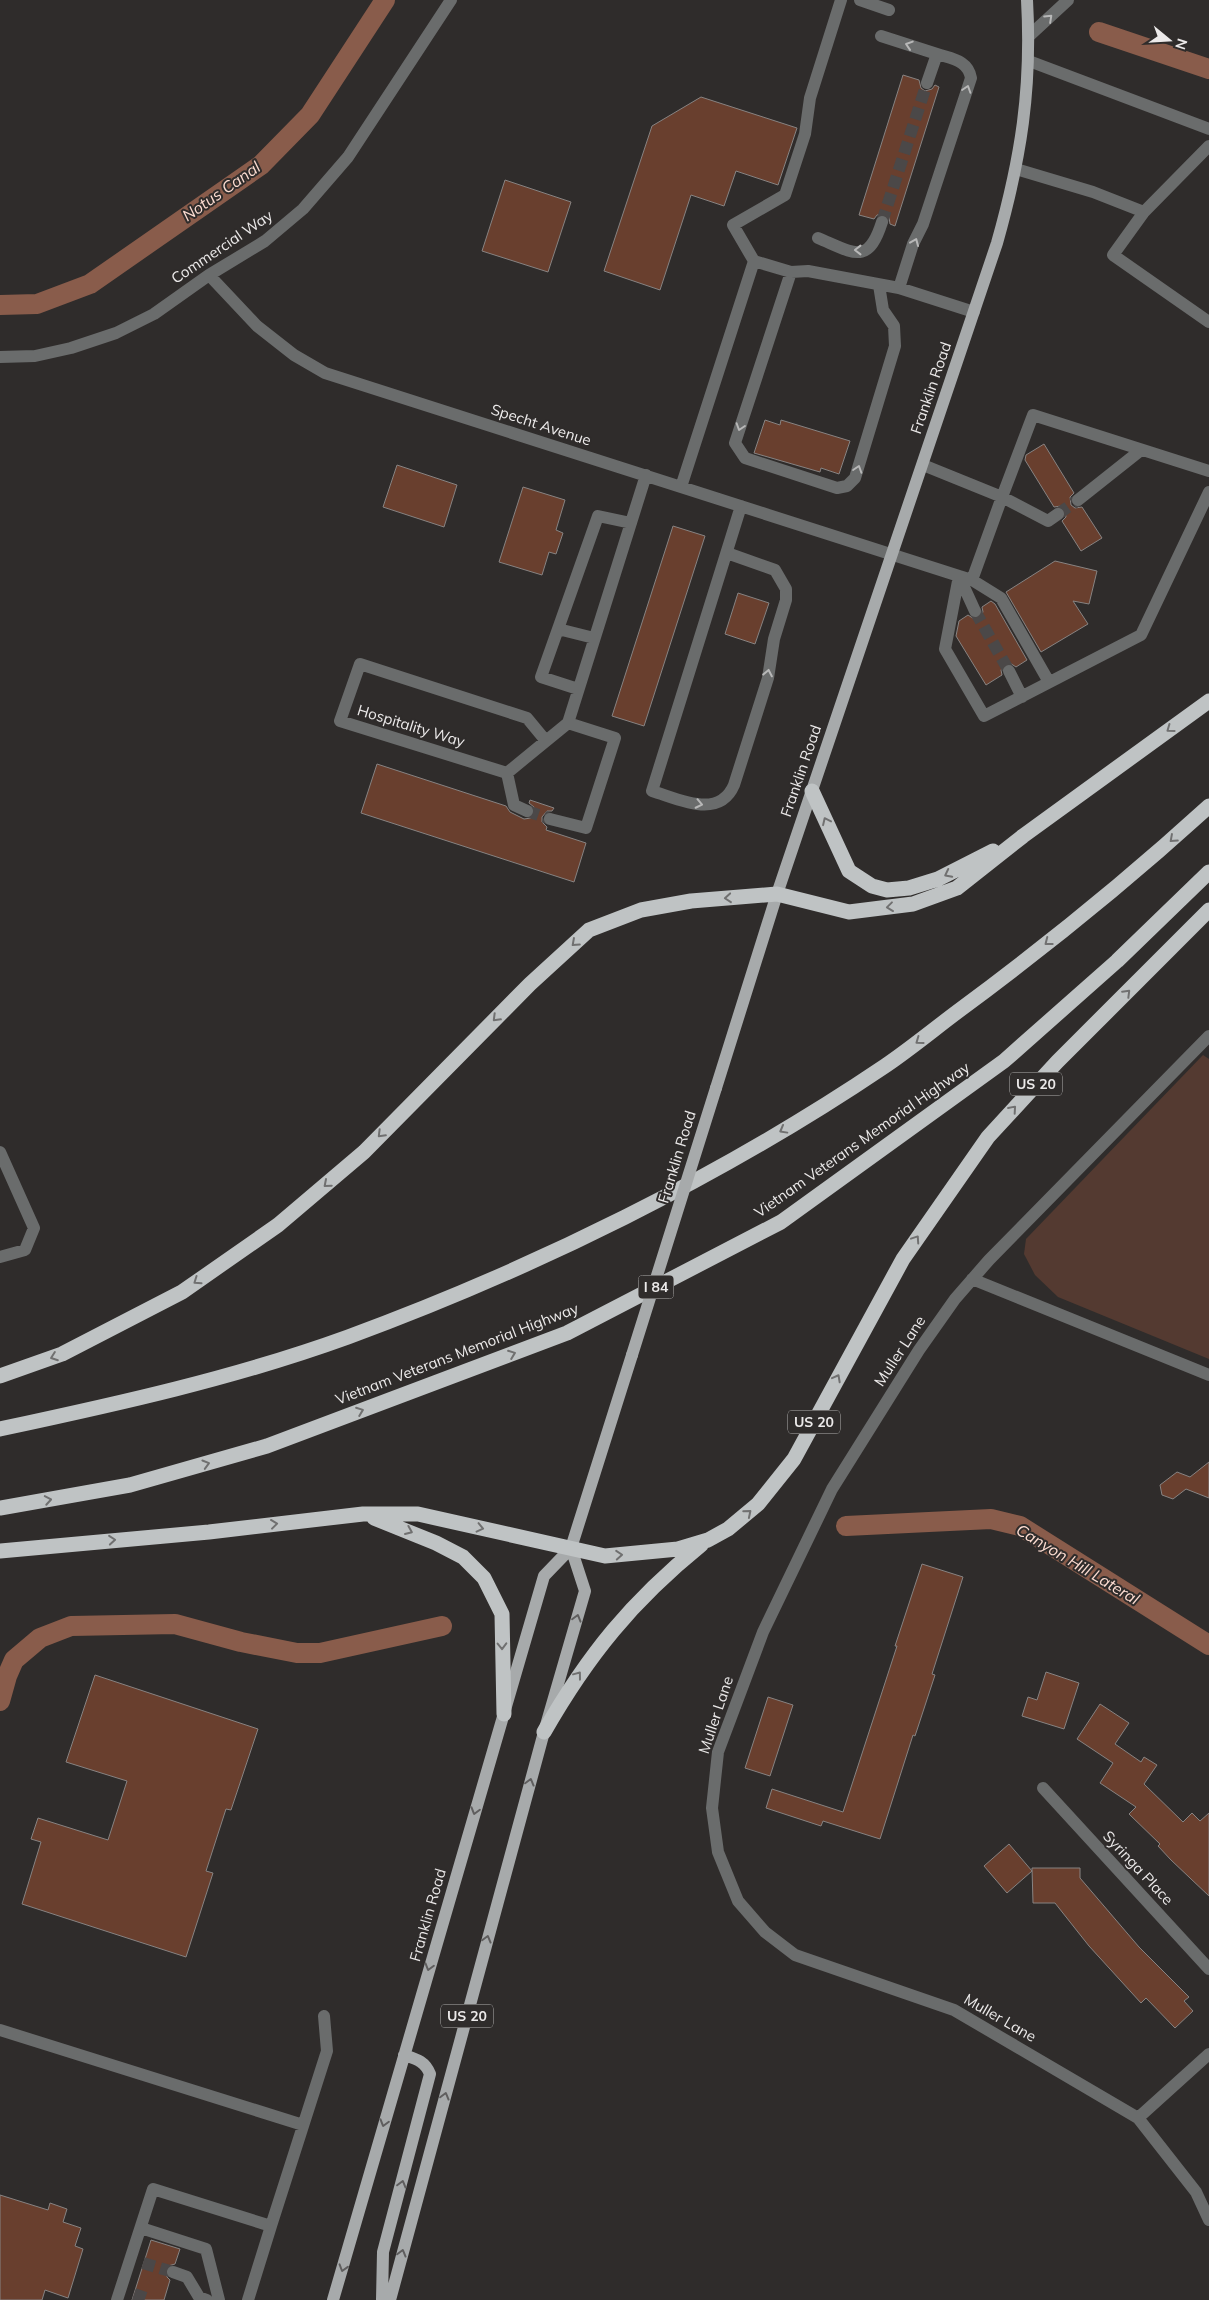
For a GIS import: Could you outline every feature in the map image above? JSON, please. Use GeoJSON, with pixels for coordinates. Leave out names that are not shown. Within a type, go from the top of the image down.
{"type":"FeatureCollection","features":[{"type":"Feature","properties":{"kind":"highway"},"geometry":{"type":"LineString","coordinates":[[0,1376],[62,1354],[182,1292],[278,1226],[364,1152],[530,984],[589,930],[640,910],[691,901],[777,894],[849,912],[913,904],[957,888],[1023,836],[1209,701]]}},
{"type":"Feature","properties":{"kind":"highway"},"geometry":{"type":"LineString","coordinates":[[812,791],[849,871],[872,886],[888,890],[908,888],[938,879],[1023,836]]}},
{"type":"Feature","properties":{"kind":"highway"},"geometry":{"type":"LineString","coordinates":[[0,1429],[94,1409],[236,1372],[347,1337],[462,1291],[622,1219],[801,1120],[887,1064],[997,983],[1136,873],[1209,806]]}},
{"type":"Feature","properties":{"kind":"highway","name":"Vietnam Veterans Memorial Highway"},"geometry":{"type":"LineString","coordinates":[[0,1508],[130,1485],[267,1446],[567,1333],[781,1222],[1004,1061],[1117,961],[1209,872]]}},
{"type":"Feature","properties":{"kind":"highway","name":"US 20"},"geometry":{"type":"LineString","coordinates":[[571,1548],[605,1556],[678,1549],[708,1540],[728,1530],[758,1504],[794,1458],[903,1259],[988,1137],[1052,1068],[1209,910]]}},
{"type":"Feature","properties":{"kind":"highway"},"geometry":{"type":"LineString","coordinates":[[363,1514],[436,1543],[463,1557],[484,1578],[502,1614],[504,1714]]}},
{"type":"Feature","properties":{"kind":"highway"},"geometry":{"type":"LineString","coordinates":[[0,1551],[209,1532],[363,1514],[418,1514],[571,1548]]}},
{"type":"Feature","properties":{"kind":"highway","name":"US 20"},"geometry":{"type":"LineString","coordinates":[[544,1732],[571,1685],[612,1631],[662,1577],[708,1540]]}},
{"type":"Feature","properties":{"kind":"main road","name":"Franklin Road"},"geometry":{"type":"LineString","coordinates":[[333,2300],[544,1576],[571,1548],[777,894],[997,243],[1016,169],[1023,130],[1029,61],[1027,0]]}},
{"type":"Feature","properties":{"kind":"main road","name":"US 20"},"geometry":{"type":"LineString","coordinates":[[390,2300],[544,1732],[585,1591],[571,1548]]}},
{"type":"Feature","properties":{"kind":"main road"},"geometry":{"type":"LineString","coordinates":[[382,2300],[383,2252],[430,2074],[427,2066],[418,2060],[404,2055]]}},
{"type":"Feature","properties":{"kind":"street","name":"Commercial Way"},"geometry":{"type":"LineString","coordinates":[[0,357],[34,356],[71,348],[116,333],[154,314],[209,275],[264,241],[303,209],[348,157],[452,0]]}},
{"type":"Feature","properties":{"kind":"street"},"geometry":{"type":"LineString","coordinates":[[841,0],[810,98],[805,134],[785,195],[734,225],[754,261],[790,272],[808,271],[899,288],[974,312]]}},
{"type":"Feature","properties":{"kind":"street"},"geometry":{"type":"LineString","coordinates":[[860,0],[889,10]]}},
{"type":"Feature","properties":{"kind":"street"},"geometry":{"type":"LineString","coordinates":[[1029,36],[1068,0]]}},
{"type":"Feature","properties":{"kind":"street"},"geometry":{"type":"LineString","coordinates":[[881,36],[964,62],[970,69],[971,78],[924,224],[913,244],[899,288]]}},
{"type":"Feature","properties":{"kind":"street"},"geometry":{"type":"LineString","coordinates":[[927,83],[937,54]]}},
{"type":"Feature","properties":{"kind":"street"},"geometry":{"type":"LineString","coordinates":[[1029,61],[1209,129]]}},
{"type":"Feature","properties":{"kind":"street"},"geometry":{"type":"LineString","coordinates":[[1209,146],[1144,212],[1113,255],[1209,322]]}},
{"type":"Feature","properties":{"kind":"street"},"geometry":{"type":"LineString","coordinates":[[1016,169],[1094,192],[1144,212]]}},
{"type":"Feature","properties":{"kind":"street"},"geometry":{"type":"LineString","coordinates":[[818,238],[858,253],[869,250],[876,242],[882,222]]}},
{"type":"Feature","properties":{"kind":"street"},"geometry":{"type":"LineString","coordinates":[[681,486],[754,261]]}},
{"type":"Feature","properties":{"kind":"street"},"geometry":{"type":"LineString","coordinates":[[790,272],[735,443],[739,452],[746,458],[837,488],[847,486],[855,478],[895,346],[894,326],[884,310],[879,285]]}},
{"type":"Feature","properties":{"kind":"street","name":"Specht Avenue"},"geometry":{"type":"LineString","coordinates":[[209,275],[257,326],[294,355],[325,373],[972,580],[1002,598],[1049,682]]}},
{"type":"Feature","properties":{"kind":"street"},"geometry":{"type":"LineString","coordinates":[[972,580],[1033,415],[1209,471]]}},
{"type":"Feature","properties":{"kind":"street"},"geometry":{"type":"LineString","coordinates":[[1078,500],[1141,450]]}},
{"type":"Feature","properties":{"kind":"street"},"geometry":{"type":"LineString","coordinates":[[923,465],[1002,497],[1048,521],[1058,514]]}},
{"type":"Feature","properties":{"kind":"street"},"geometry":{"type":"LineString","coordinates":[[527,811],[514,805],[507,773],[568,723],[646,476]]}},
{"type":"Feature","properties":{"kind":"street"},"geometry":{"type":"LineString","coordinates":[[958,576],[945,649],[984,716],[1141,634],[1209,492]]}},
{"type":"Feature","properties":{"kind":"street"},"geometry":{"type":"LineString","coordinates":[[726,553],[775,570],[786,589],[786,600],[774,639],[768,678],[740,767],[730,794],[721,802],[710,806],[652,790],[726,553],[741,506]]}},
{"type":"Feature","properties":{"kind":"street"},"geometry":{"type":"LineString","coordinates":[[578,689],[541,677],[598,516],[631,523]]}},
{"type":"Feature","properties":{"kind":"street"},"geometry":{"type":"LineString","coordinates":[[958,576],[975,611]]}},
{"type":"Feature","properties":{"kind":"street"},"geometry":{"type":"LineString","coordinates":[[558,629],[594,638]]}},
{"type":"Feature","properties":{"kind":"street","name":"Hospitality Way"},"geometry":{"type":"LineString","coordinates":[[507,773],[340,721],[360,664],[527,718],[546,741]]}},
{"type":"Feature","properties":{"kind":"street"},"geometry":{"type":"LineString","coordinates":[[1008,671],[1022,696]]}},
{"type":"Feature","properties":{"kind":"street"},"geometry":{"type":"LineString","coordinates":[[550,819],[586,828],[615,738],[568,723]]}},
{"type":"Feature","properties":{"kind":"street","name":"Muller Lane"},"geometry":{"type":"LineString","coordinates":[[1209,1036],[972,1279],[955,1299],[919,1350],[832,1489],[762,1632],[718,1752],[712,1808],[718,1852],[738,1901],[765,1932],[794,1956],[954,2010],[1138,2118],[1196,2192],[1209,2220]]}},
{"type":"Feature","properties":{"kind":"street"},"geometry":{"type":"LineString","coordinates":[[0,1152],[34,1228],[25,1250],[0,1258]]}},
{"type":"Feature","properties":{"kind":"street"},"geometry":{"type":"LineString","coordinates":[[972,1279],[1209,1375]]}},
{"type":"Feature","properties":{"kind":"street","name":"Syringa Place"},"geometry":{"type":"LineString","coordinates":[[1043,1788],[1209,1969]]}},
{"type":"Feature","properties":{"kind":"street"},"geometry":{"type":"LineString","coordinates":[[248,2300],[327,2051],[324,2016]]}},
{"type":"Feature","properties":{"kind":"street"},"geometry":{"type":"LineString","coordinates":[[0,2030],[304,2125]]}},
{"type":"Feature","properties":{"kind":"street"},"geometry":{"type":"LineString","coordinates":[[1138,2118],[1209,2054]]}},
{"type":"Feature","properties":{"kind":"street"},"geometry":{"type":"LineString","coordinates":[[134,2294],[119,2295],[153,2189],[271,2226]]}},
{"type":"Feature","properties":{"kind":"street"},"geometry":{"type":"LineString","coordinates":[[141,2228],[206,2248],[219,2300]]}},
{"type":"Feature","properties":{"kind":"street"},"geometry":{"type":"LineString","coordinates":[[131,2259],[144,2263]]}},
{"type":"Feature","properties":{"kind":"street"},"geometry":{"type":"LineString","coordinates":[[173,2272],[187,2277],[200,2299]]}},
{"type":"Feature","properties":{"kind":"shaded area"},"geometry":{"type":"Polygon","coordinates":[[[1203,1055],[1209,1059],[1209,1359],[1058,1297],[1035,1275],[1024,1254],[1026,1239],[1203,1055]]]}},
{"type":"Feature","properties":{"kind":"building"},"geometry":{"type":"Polygon","coordinates":[[[903,75],[919,80],[921,88],[925,91],[932,89],[935,85],[939,87],[895,226],[890,224],[889,217],[884,214],[877,215],[874,219],[859,215],[903,75]]]}},
{"type":"Feature","properties":{"kind":"building"},"geometry":{"type":"Polygon","coordinates":[[[701,97],[797,128],[778,185],[736,171],[724,206],[691,195],[660,290],[604,271],[652,126],[701,97]]]}},
{"type":"Feature","properties":{"kind":"building"},"geometry":{"type":"Polygon","coordinates":[[[505,180],[571,202],[548,272],[482,251],[505,180]]]}},
{"type":"Feature","properties":{"kind":"building"},"geometry":{"type":"Polygon","coordinates":[[[765,420],[780,425],[781,420],[850,441],[839,474],[821,468],[820,472],[754,453],[765,420]]]}},
{"type":"Feature","properties":{"kind":"building"},"geometry":{"type":"Polygon","coordinates":[[[1044,444],[1074,493],[1070,497],[1071,505],[1075,508],[1082,507],[1102,538],[1081,551],[1062,521],[1066,517],[1065,510],[1061,506],[1054,507],[1025,460],[1026,455],[1044,444]]]}},
{"type":"Feature","properties":{"kind":"building"},"geometry":{"type":"Polygon","coordinates":[[[397,465],[457,485],[444,527],[383,507],[397,465]]]}},
{"type":"Feature","properties":{"kind":"building"},"geometry":{"type":"Polygon","coordinates":[[[523,487],[565,500],[556,530],[563,533],[556,554],[549,552],[542,575],[499,562],[523,487]]]}},
{"type":"Feature","properties":{"kind":"building"},"geometry":{"type":"Polygon","coordinates":[[[673,526],[705,536],[644,726],[612,716],[673,526]]]}},
{"type":"Feature","properties":{"kind":"building"},"geometry":{"type":"Polygon","coordinates":[[[1055,561],[1097,571],[1089,604],[1073,601],[1088,624],[1041,652],[1006,592],[1055,561]]]}},
{"type":"Feature","properties":{"kind":"building"},"geometry":{"type":"Polygon","coordinates":[[[738,593],[769,603],[755,644],[725,634],[738,593]]]}},
{"type":"Feature","properties":{"kind":"building"},"geometry":{"type":"Polygon","coordinates":[[[991,601],[995,604],[1027,660],[1016,667],[1010,663],[1005,664],[1001,670],[1002,675],[986,685],[956,636],[959,621],[968,615],[974,619],[979,618],[983,612],[982,607],[991,601]]]}},
{"type":"Feature","properties":{"kind":"building"},"geometry":{"type":"Polygon","coordinates":[[[377,764],[506,806],[510,812],[524,819],[531,818],[535,814],[534,807],[529,803],[530,800],[554,808],[552,811],[547,811],[542,817],[542,822],[547,827],[546,830],[586,843],[574,882],[361,813],[377,764]]]}},
{"type":"Feature","properties":{"kind":"building"},"geometry":{"type":"Polygon","coordinates":[[[1209,1462],[1209,1498],[1186,1489],[1173,1499],[1162,1495],[1160,1485],[1177,1472],[1190,1477],[1209,1462]]]}},
{"type":"Feature","properties":{"kind":"building"},"geometry":{"type":"Polygon","coordinates":[[[922,1564],[963,1577],[932,1674],[935,1675],[915,1736],[913,1735],[880,1839],[823,1821],[821,1826],[766,1808],[772,1789],[843,1812],[922,1564]]]}},
{"type":"Feature","properties":{"kind":"building"},"geometry":{"type":"Polygon","coordinates":[[[1046,1672],[1079,1683],[1064,1729],[1022,1716],[1028,1697],[1037,1700],[1046,1672]]]}},
{"type":"Feature","properties":{"kind":"building"},"geometry":{"type":"Polygon","coordinates":[[[95,1675],[258,1729],[231,1810],[226,1809],[206,1871],[213,1873],[186,1957],[22,1904],[41,1842],[31,1839],[38,1818],[108,1840],[127,1781],[66,1762],[95,1675]]]}},
{"type":"Feature","properties":{"kind":"building"},"geometry":{"type":"Polygon","coordinates":[[[768,1697],[793,1705],[770,1776],[745,1768],[768,1697]]]}},
{"type":"Feature","properties":{"kind":"building"},"geometry":{"type":"Polygon","coordinates":[[[1100,1704],[1129,1723],[1115,1744],[1141,1762],[1144,1757],[1157,1765],[1144,1784],[1183,1822],[1192,1813],[1200,1821],[1209,1813],[1209,1896],[1171,1860],[1158,1846],[1160,1844],[1129,1814],[1136,1807],[1100,1783],[1113,1763],[1077,1739],[1100,1704]]]}},
{"type":"Feature","properties":{"kind":"building"},"geometry":{"type":"Polygon","coordinates":[[[1009,1844],[1032,1871],[1007,1893],[984,1866],[1009,1844]]]}},
{"type":"Feature","properties":{"kind":"building"},"geometry":{"type":"Polygon","coordinates":[[[1032,1868],[1080,1868],[1080,1878],[1139,1947],[1189,1997],[1184,2001],[1193,2011],[1175,2028],[1146,1998],[1141,2003],[1089,1946],[1055,1903],[1033,1903],[1032,1868]]]}},
{"type":"Feature","properties":{"kind":"building"},"geometry":{"type":"Polygon","coordinates":[[[0,2195],[48,2210],[50,2203],[67,2209],[63,2222],[81,2228],[75,2246],[83,2249],[68,2298],[45,2290],[42,2300],[0,2300],[0,2195]]]}},
{"type":"Feature","properties":{"kind":"building"},"geometry":{"type":"Polygon","coordinates":[[[151,2240],[180,2249],[175,2264],[168,2266],[165,2270],[170,2280],[164,2300],[132,2300],[151,2240]]]}},
{"type":"Feature","properties":{"kind":"waterway","name":"Notus Canal"},"geometry":{"type":"LineString","coordinates":[[0,305],[37,304],[90,284],[261,165],[310,115],[385,0]]}},
{"type":"Feature","properties":{"kind":"waterway","name":"Notus Canal"},"geometry":{"type":"LineString","coordinates":[[1099,32],[1209,69]]}},
{"type":"Feature","properties":{"kind":"waterway","name":"Canyon Hill Lateral"},"geometry":{"type":"LineString","coordinates":[[846,1526],[991,1519],[1020,1526],[1209,1645]]}},
{"type":"Feature","properties":{"kind":"waterway","name":"Canyon Hill Lateral"},"geometry":{"type":"LineString","coordinates":[[0,1701],[14,1660],[40,1638],[71,1626],[175,1624],[241,1642],[297,1653],[320,1653],[442,1626]]}},
{"type":"Feature","properties":{"kind":"tunnel"},"geometry":{"type":"LineString","coordinates":[[882,222],[927,83]]}},
{"type":"Feature","properties":{"kind":"tunnel"},"geometry":{"type":"LineString","coordinates":[[1058,514],[1078,500]]}},
{"type":"Feature","properties":{"kind":"tunnel"},"geometry":{"type":"LineString","coordinates":[[975,611],[1009,671]]}},
{"type":"Feature","properties":{"kind":"tunnel"},"geometry":{"type":"LineString","coordinates":[[527,811],[550,819]]}},
{"type":"Feature","properties":{"kind":"tunnel"},"geometry":{"type":"LineString","coordinates":[[143,2263],[173,2272]]}},
{"type":"Feature","properties":{"kind":"tunnel"},"geometry":{"type":"LineString","coordinates":[[134,2294],[151,2300]]}}]}
